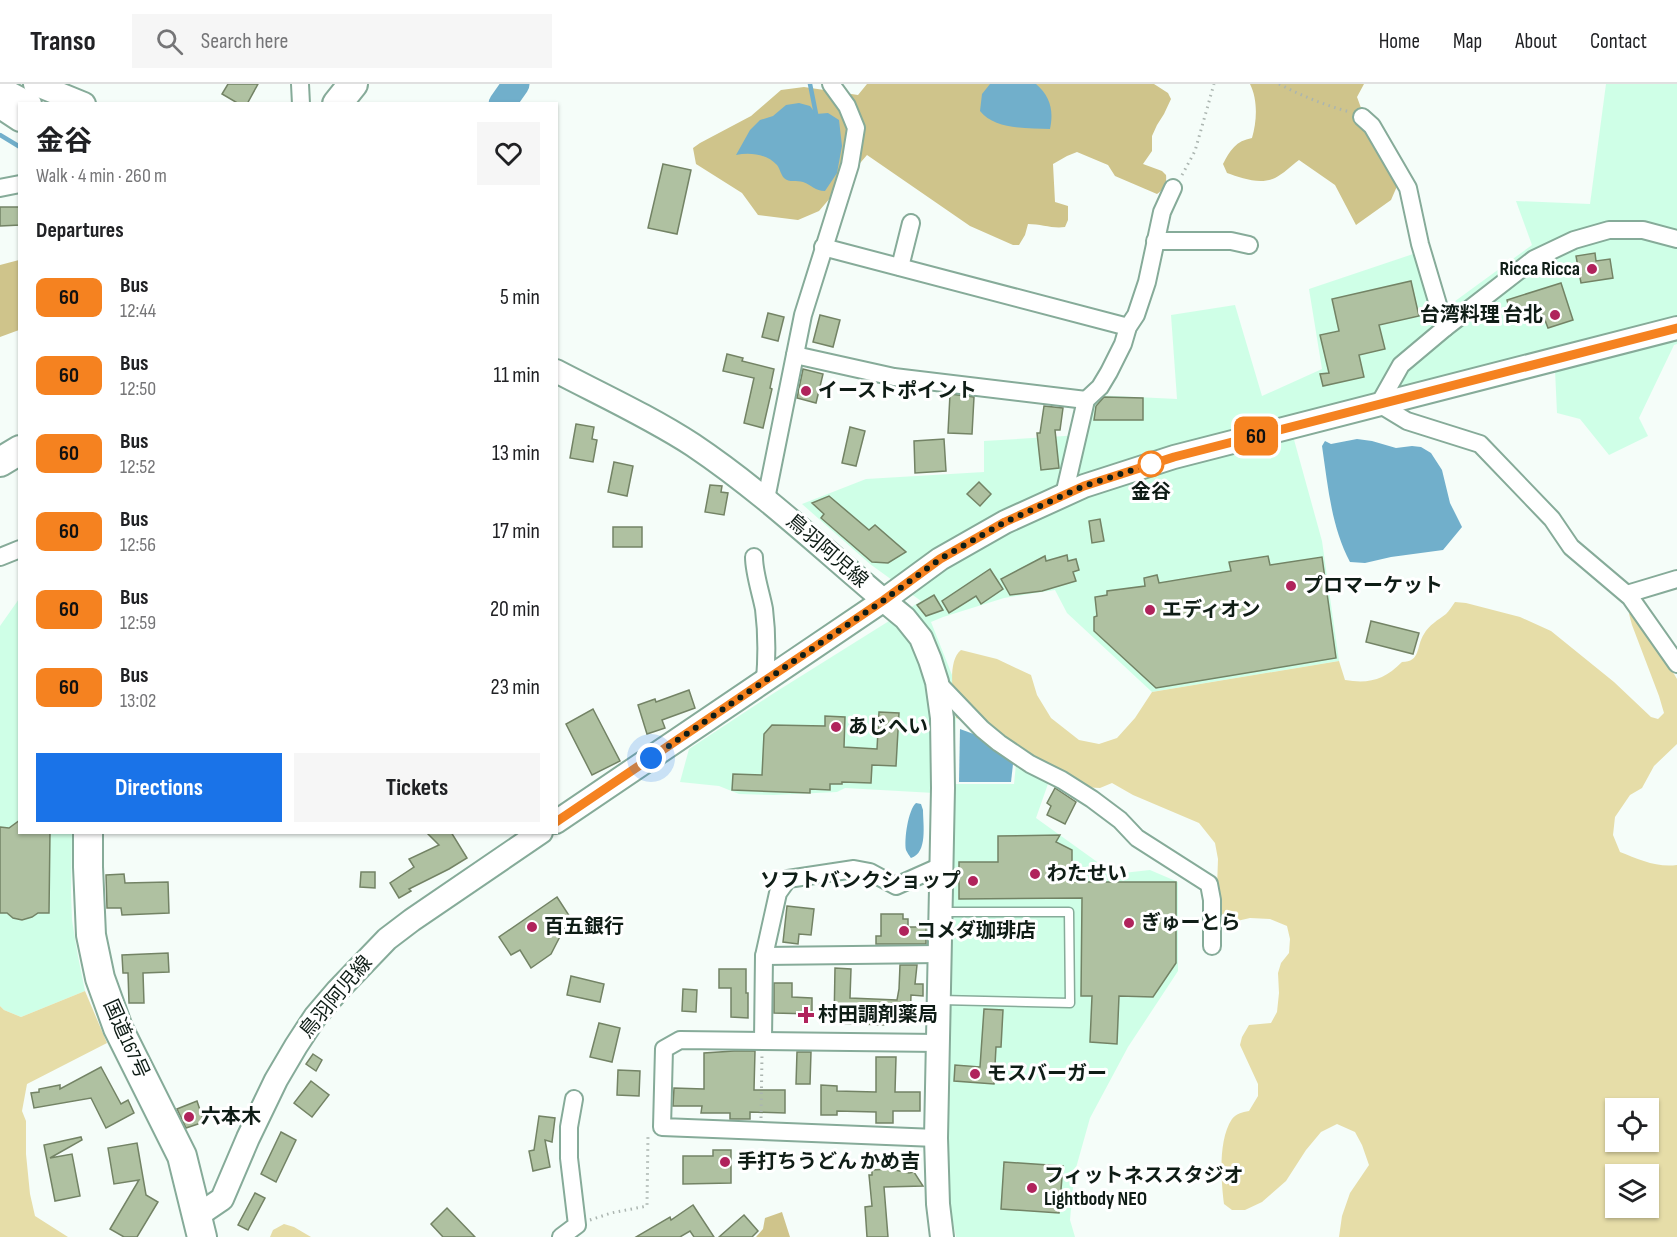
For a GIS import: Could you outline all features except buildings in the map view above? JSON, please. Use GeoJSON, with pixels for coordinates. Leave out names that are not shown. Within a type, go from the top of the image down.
{"type":"FeatureCollection","features":[{"type":"Feature","properties":{"kind":"highway"},"geometry":{"type":"LineString","coordinates":[[339,102],[353,84]]}},
{"type":"Feature","properties":{"kind":"highway"},"geometry":{"type":"LineString","coordinates":[[0,462],[18,451]]}},
{"type":"Feature","properties":{"kind":"highway","name":"国道167号"},"geometry":{"type":"LineString","coordinates":[[88,834],[91,935],[100,978],[122,1036],[182,1156],[199,1227]]}},
{"type":"Feature","properties":{"kind":"street"},"geometry":{"type":"LineString","coordinates":[[35,84],[79,102]]}},
{"type":"Feature","properties":{"kind":"street"},"geometry":{"type":"LineString","coordinates":[[300,84],[301,102]]}},
{"type":"Feature","properties":{"kind":"street"},"geometry":{"type":"LineString","coordinates":[[766,499],[803,315],[850,165],[856,128],[847,106],[831,84]]}},
{"type":"Feature","properties":{"kind":"street"},"geometry":{"type":"LineString","coordinates":[[0,88],[26,102]]}},
{"type":"Feature","properties":{"kind":"street"},"geometry":{"type":"LineString","coordinates":[[0,107],[18,119]]}},
{"type":"Feature","properties":{"kind":"street"},"geometry":{"type":"LineString","coordinates":[[1362,117],[1372,126],[1408,188],[1420,244],[1445,328]]}},
{"type":"Feature","properties":{"kind":"street"},"geometry":{"type":"LineString","coordinates":[[0,188],[18,184]]}},
{"type":"Feature","properties":{"kind":"street"},"geometry":{"type":"LineString","coordinates":[[1064,495],[1086,400],[1100,387],[1109,372],[1123,344],[1128,327],[1136,315],[1144,292],[1161,212],[1173,188]]}},
{"type":"Feature","properties":{"kind":"street"},"geometry":{"type":"LineString","coordinates":[[900,267],[911,223]]}},
{"type":"Feature","properties":{"kind":"street"},"geometry":{"type":"LineString","coordinates":[[1379,404],[1401,365],[1534,259],[1580,237],[1600,231],[1642,230],[1677,239]]}},
{"type":"Feature","properties":{"kind":"street"},"geometry":{"type":"LineString","coordinates":[[1155,242],[1231,241],[1249,245]]}},
{"type":"Feature","properties":{"kind":"street"},"geometry":{"type":"LineString","coordinates":[[823,247],[1128,327]]}},
{"type":"Feature","properties":{"kind":"street"},"geometry":{"type":"LineString","coordinates":[[942,1237],[938,1204],[936,1138],[943,788],[942,718],[937,682],[921,638],[905,618],[884,600],[940,559],[1005,522],[1084,486],[1174,457],[1677,328]]}},
{"type":"Feature","properties":{"kind":"street"},"geometry":{"type":"LineString","coordinates":[[795,355],[894,377],[1086,400]]}},
{"type":"Feature","properties":{"kind":"street","name":"鳥羽阿児線"},"geometry":{"type":"LineString","coordinates":[[558,373],[646,418],[692,445],[766,499],[884,600],[558,821]]}},
{"type":"Feature","properties":{"kind":"street"},"geometry":{"type":"LineString","coordinates":[[1379,404],[1407,421],[1480,444],[1552,519],[1571,547],[1627,594],[1677,664]]}},
{"type":"Feature","properties":{"kind":"street"},"geometry":{"type":"LineString","coordinates":[[0,558],[18,550]]}},
{"type":"Feature","properties":{"kind":"street"},"geometry":{"type":"LineString","coordinates":[[754,557],[764,611],[767,644],[765,680]]}},
{"type":"Feature","properties":{"kind":"street"},"geometry":{"type":"LineString","coordinates":[[1627,594],[1677,579]]}},
{"type":"Feature","properties":{"kind":"street"},"geometry":{"type":"LineString","coordinates":[[937,682],[982,729],[999,743],[1030,764],[1092,799],[1120,820],[1137,838],[1209,884],[1212,900],[1212,946]]}},
{"type":"Feature","properties":{"kind":"street","name":"鳥羽阿児線"},"geometry":{"type":"LineString","coordinates":[[199,1227],[222,1199],[276,1080],[315,1017],[338,990],[387,939],[538,834]]}},
{"type":"Feature","properties":{"kind":"street"},"geometry":{"type":"LineString","coordinates":[[763,1040],[764,956],[778,894],[788,879],[854,869],[870,872],[896,886],[940,866]]}},
{"type":"Feature","properties":{"kind":"street"},"geometry":{"type":"LineString","coordinates":[[764,956],[940,954]]}},
{"type":"Feature","properties":{"kind":"street"},"geometry":{"type":"LineString","coordinates":[[936,1138],[662,1127],[664,1049],[680,1040],[938,1043]]}},
{"type":"Feature","properties":{"kind":"street"},"geometry":{"type":"LineString","coordinates":[[561,1237],[577,1225],[569,1158],[569,1127],[574,1099]]}},
{"type":"Feature","properties":{"kind":"lane"},"geometry":{"type":"LineString","coordinates":[[939,1000],[1070,1003],[1069,912],[940,912]]}},
{"type":"Feature","properties":{"kind":"path"},"geometry":{"type":"LineString","coordinates":[[1173,188],[1187,168],[1195,151],[1214,84]]}},
{"type":"Feature","properties":{"kind":"path"},"geometry":{"type":"LineString","coordinates":[[1279,84],[1314,101],[1362,117]]}},
{"type":"Feature","properties":{"kind":"path"},"geometry":{"type":"LineString","coordinates":[[761,1131],[763,1040]]}},
{"type":"Feature","properties":{"kind":"path"},"geometry":{"type":"LineString","coordinates":[[577,1225],[611,1212],[647,1206],[648,1134],[662,1127]]}},
{"type":"Feature","properties":{"kind":"shaded area"},"geometry":{"type":"Polygon","coordinates":[[[867,84],[1154,84],[1168,93],[1171,99],[1152,136],[1152,151],[1143,164],[1162,171],[1166,175],[1165,183],[1157,194],[1115,176],[1108,165],[1077,152],[1067,156],[1053,164],[1055,202],[1068,206],[1068,220],[1065,227],[1028,224],[1019,245],[1013,245],[970,226],[867,155],[819,211],[798,220],[758,215],[742,193],[696,164],[693,148],[751,116],[781,90],[804,87],[858,95],[867,84]]]}},
{"type":"Feature","properties":{"kind":"shaded area"},"geometry":{"type":"Polygon","coordinates":[[[1250,84],[1364,84],[1357,97],[1398,184],[1391,200],[1356,225],[1335,185],[1299,160],[1269,180],[1251,180],[1227,173],[1223,164],[1231,150],[1242,141],[1252,138],[1256,111],[1250,84]]]}},
{"type":"Feature","properties":{"kind":"shaded area"},"geometry":{"type":"Polygon","coordinates":[[[1606,84],[1677,84],[1677,344],[1674,345],[1639,418],[1648,436],[1609,455],[1580,419],[1557,413],[1555,370],[1293,436],[1322,541],[1339,661],[1152,692],[1067,613],[1055,590],[1004,598],[931,622],[952,675],[956,718],[953,784],[1014,784],[1016,764],[1049,781],[1036,818],[1114,874],[1150,870],[1178,882],[1178,971],[1128,1047],[1090,1118],[1074,1175],[1070,1220],[1075,1237],[956,1237],[949,1201],[947,1157],[951,1001],[952,794],[845,788],[837,792],[739,794],[719,786],[680,782],[689,749],[921,601],[870,564],[802,504],[866,479],[984,472],[984,441],[1081,435],[1095,395],[1177,399],[1171,315],[1235,305],[1262,396],[1322,369],[1309,289],[1422,251],[1447,307],[1532,245],[1516,201],[1590,204],[1606,84]]]}},
{"type":"Feature","properties":{"kind":"shaded area"},"geometry":{"type":"Polygon","coordinates":[[[18,260],[18,330],[0,337],[0,265],[18,260]]]}},
{"type":"Feature","properties":{"kind":"shaded area"},"geometry":{"type":"Polygon","coordinates":[[[18,600],[18,834],[72,834],[72,920],[85,991],[21,1017],[0,1006],[0,626],[18,600]]]}},
{"type":"Feature","properties":{"kind":"shaded area"},"geometry":{"type":"Polygon","coordinates":[[[1455,602],[1466,603],[1520,617],[1551,631],[1614,682],[1651,717],[1658,719],[1664,713],[1632,625],[1629,614],[1631,612],[1645,625],[1677,679],[1677,744],[1654,766],[1642,788],[1630,795],[1615,817],[1613,835],[1620,852],[1655,864],[1677,865],[1677,1237],[1339,1237],[1342,1216],[1350,1193],[1369,1165],[1355,1132],[1337,1124],[1321,1132],[1286,1181],[1262,1202],[1245,1210],[1232,1210],[1224,1204],[1222,1160],[1224,1138],[1232,1119],[1249,1111],[1258,1096],[1258,1084],[1240,1045],[1249,1025],[1271,1023],[1277,1012],[1278,973],[1281,963],[1289,953],[1290,939],[1287,926],[1270,919],[1250,918],[1224,924],[1216,917],[1218,859],[1215,843],[1199,823],[1133,795],[1112,783],[1100,788],[1082,787],[975,724],[956,718],[952,672],[956,656],[961,650],[997,659],[1031,675],[1037,695],[1051,718],[1079,740],[1099,744],[1117,738],[1135,718],[1152,692],[1339,661],[1345,680],[1369,681],[1382,677],[1402,662],[1412,659],[1426,631],[1446,614],[1455,602]]]}},
{"type":"Feature","properties":{"kind":"shaded area"},"geometry":{"type":"Polygon","coordinates":[[[85,991],[107,1043],[27,1084],[22,1111],[26,1121],[26,1154],[35,1216],[68,1237],[0,1237],[0,1006],[21,1017],[85,991]]]}},
{"type":"Feature","properties":{"kind":"shaded area"},"geometry":{"type":"Polygon","coordinates":[[[782,1212],[790,1237],[756,1237],[763,1229],[765,1218],[782,1212]]]}},
{"type":"Feature","properties":{"kind":"shaded area"},"geometry":{"type":"Polygon","coordinates":[[[284,1224],[311,1237],[270,1237],[273,1230],[284,1224]]]}},
{"type":"Feature","properties":{"kind":"water"},"geometry":{"type":"Polygon","coordinates":[[[990,84],[1036,84],[1045,93],[1050,104],[1050,129],[1012,127],[986,117],[980,111],[982,94],[990,84]]]}},
{"type":"Feature","properties":{"kind":"water"},"geometry":{"type":"Polygon","coordinates":[[[799,103],[810,106],[816,114],[828,113],[839,120],[842,146],[837,173],[825,191],[803,182],[786,180],[777,165],[763,156],[736,155],[750,130],[760,120],[773,116],[786,105],[799,103]]]}},
{"type":"Feature","properties":{"kind":"water"},"geometry":{"type":"Polygon","coordinates":[[[1357,439],[1396,448],[1421,447],[1431,453],[1442,470],[1450,503],[1462,527],[1443,550],[1365,563],[1350,562],[1334,520],[1322,446],[1325,441],[1331,444],[1357,439]]]}},
{"type":"Feature","properties":{"kind":"water"},"geometry":{"type":"Polygon","coordinates":[[[960,729],[979,736],[1013,764],[1011,782],[959,782],[960,729]]]}},
{"type":"Feature","properties":{"kind":"water"},"geometry":{"type":"Polygon","coordinates":[[[916,803],[921,804],[923,810],[923,837],[920,850],[911,858],[906,850],[906,833],[911,812],[916,803]]]}},
{"type":"Feature","properties":{"kind":"waterway"},"geometry":{"type":"LineString","coordinates":[[503,102],[516,84]]}},
{"type":"Feature","properties":{"kind":"waterway"},"geometry":{"type":"LineString","coordinates":[[810,84],[816,114]]}},
{"type":"Feature","properties":{"kind":"waterway"},"geometry":{"type":"LineString","coordinates":[[0,135],[18,146]]}},
{"type":"Feature","properties":{"kind":"bus line","name":"60"},"geometry":{"type":"LineString","coordinates":[[558,821],[884,600],[940,559],[1005,522],[1084,486],[1174,457],[1677,328]]}},
{"type":"Feature","properties":{"kind":"place","name":"Ricca Ricca"},"geometry":{"type":"Point","coordinates":[1592,269]}},
{"type":"Feature","properties":{"kind":"place","name":"台湾料理 台北"},"geometry":{"type":"Point","coordinates":[1555,315]}},
{"type":"Feature","properties":{"kind":"place","name":"イーストポイント"},"geometry":{"type":"Point","coordinates":[806,391]}},
{"type":"Feature","properties":{"kind":"place","name":"金谷"},"geometry":{"type":"Point","coordinates":[1151,464]}},
{"type":"Feature","properties":{"kind":"place","name":"プロマーケット"},"geometry":{"type":"Point","coordinates":[1291,586]}},
{"type":"Feature","properties":{"kind":"place","name":"エディオン"},"geometry":{"type":"Point","coordinates":[1150,610]}},
{"type":"Feature","properties":{"kind":"place","name":"あじへい"},"geometry":{"type":"Point","coordinates":[836,727]}},
{"type":"Feature","properties":{"kind":"place","name":"わたせい"},"geometry":{"type":"Point","coordinates":[1035,874]}},
{"type":"Feature","properties":{"kind":"place","name":"ソフトバンクショップ"},"geometry":{"type":"Point","coordinates":[973,881]}},
{"type":"Feature","properties":{"kind":"place","name":"ぎゅーとら"},"geometry":{"type":"Point","coordinates":[1129,923]}},
{"type":"Feature","properties":{"kind":"place","name":"百五銀行"},"geometry":{"type":"Point","coordinates":[532,927]}},
{"type":"Feature","properties":{"kind":"place","name":"コメダ珈琲店"},"geometry":{"type":"Point","coordinates":[904,931]}},
{"type":"Feature","properties":{"kind":"place","name":"村田調剤薬局"},"geometry":{"type":"Point","coordinates":[806,1015]}},
{"type":"Feature","properties":{"kind":"place","name":"モスバーガー"},"geometry":{"type":"Point","coordinates":[975,1074]}},
{"type":"Feature","properties":{"kind":"place","name":"六本木"},"geometry":{"type":"Point","coordinates":[189,1117]}},
{"type":"Feature","properties":{"kind":"place","name":"手打ちうどん かめ吉"},"geometry":{"type":"Point","coordinates":[725,1162]}},
{"type":"Feature","properties":{"kind":"place","name":"フィットネススタジオ Lightbody NEO"},"geometry":{"type":"Point","coordinates":[1032,1188]}},
{"type":"Feature","properties":{"kind":"route"},"geometry":{"type":"LineString","coordinates":[[651,758],[884,600],[940,559],[1005,522],[1084,486],[1151,464]]}}]}
